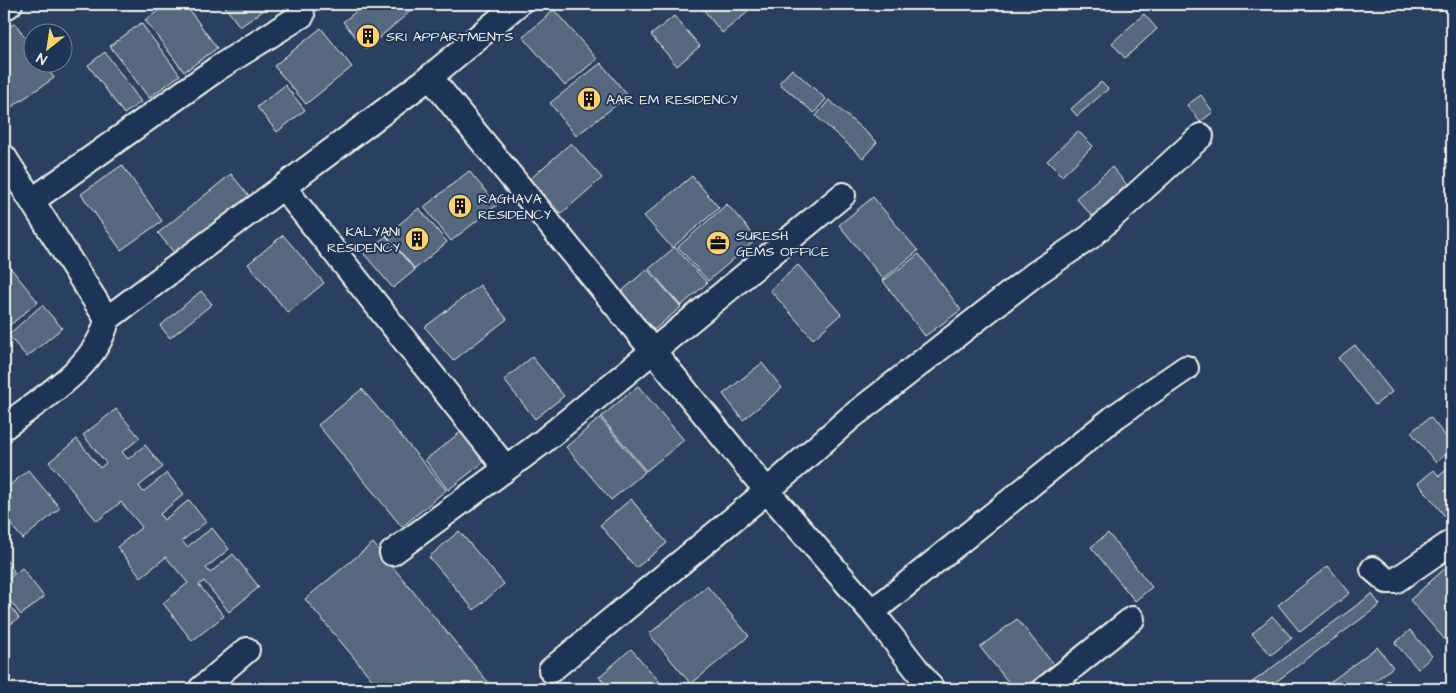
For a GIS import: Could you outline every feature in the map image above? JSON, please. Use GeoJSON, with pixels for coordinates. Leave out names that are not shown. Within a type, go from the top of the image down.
{"type":"FeatureCollection","features":[{"type":"Feature","properties":{"kind":"street"},"geometry":{"type":"LineString","coordinates":[[4,8],[10,4]]}},
{"type":"Feature","properties":{"kind":"street"},"geometry":{"type":"LineString","coordinates":[[4,427],[83,364],[104,334],[107,319],[430,77],[518,4]]}},
{"type":"Feature","properties":{"kind":"street"},"geometry":{"type":"LineString","coordinates":[[33,200],[218,68],[302,15]]}},
{"type":"Feature","properties":{"kind":"street"},"geometry":{"type":"LineString","coordinates":[[430,77],[767,492],[872,612],[932,689]]}},
{"type":"Feature","properties":{"kind":"street"},"geometry":{"type":"LineString","coordinates":[[551,670],[767,492],[850,418],[931,353],[1035,274],[1090,237],[1201,136]]}},
{"type":"Feature","properties":{"kind":"street"},"geometry":{"type":"LineString","coordinates":[[4,156],[107,319]]}},
{"type":"Feature","properties":{"kind":"street"},"geometry":{"type":"LineString","coordinates":[[284,188],[506,467]]}},
{"type":"Feature","properties":{"kind":"street"},"geometry":{"type":"LineString","coordinates":[[392,553],[541,443],[843,195]]}},
{"type":"Feature","properties":{"kind":"street"},"geometry":{"type":"LineString","coordinates":[[872,612],[1116,416],[1186,368]]}},
{"type":"Feature","properties":{"kind":"street"},"geometry":{"type":"LineString","coordinates":[[1372,569],[1387,581],[1395,581],[1452,542]]}},
{"type":"Feature","properties":{"kind":"street"},"geometry":{"type":"LineString","coordinates":[[1045,689],[1132,619]]}},
{"type":"Feature","properties":{"kind":"street"},"geometry":{"type":"LineString","coordinates":[[201,689],[247,650]]}},
{"type":"Feature","properties":{"kind":"building"},"geometry":{"type":"Polygon","coordinates":[[[168,4],[185,4],[217,48],[184,72],[145,20],[168,4]]]}},
{"type":"Feature","properties":{"kind":"building"},"geometry":{"type":"Polygon","coordinates":[[[223,4],[264,4],[267,8],[240,27],[223,4]]]}},
{"type":"Feature","properties":{"kind":"building","name":"SRI APPARTMENTS"},"geometry":{"type":"Polygon","coordinates":[[[365,4],[419,4],[366,49],[343,22],[365,4]]]}},
{"type":"Feature","properties":{"kind":"building"},"geometry":{"type":"Polygon","coordinates":[[[699,4],[741,4],[748,12],[722,33],[699,4]]]}},
{"type":"Feature","properties":{"kind":"building"},"geometry":{"type":"Polygon","coordinates":[[[554,10],[597,59],[565,86],[523,37],[554,10]]]}},
{"type":"Feature","properties":{"kind":"building"},"geometry":{"type":"Polygon","coordinates":[[[1144,14],[1157,29],[1125,58],[1112,43],[1144,14]]]}},
{"type":"Feature","properties":{"kind":"building"},"geometry":{"type":"Polygon","coordinates":[[[674,16],[700,46],[677,66],[651,35],[674,16]]]}},
{"type":"Feature","properties":{"kind":"building"},"geometry":{"type":"Polygon","coordinates":[[[15,23],[22,33],[22,72],[50,72],[54,78],[10,108],[4,99],[4,31],[15,23]]]}},
{"type":"Feature","properties":{"kind":"building"},"geometry":{"type":"Polygon","coordinates":[[[141,23],[180,75],[149,98],[110,46],[141,23]]]}},
{"type":"Feature","properties":{"kind":"building"},"geometry":{"type":"Polygon","coordinates":[[[321,28],[352,67],[306,104],[274,66],[321,28]]]}},
{"type":"Feature","properties":{"kind":"building"},"geometry":{"type":"Polygon","coordinates":[[[105,52],[141,102],[124,114],[88,65],[105,52]]]}},
{"type":"Feature","properties":{"kind":"building","name":"AAR EM RESIDENCY"},"geometry":{"type":"Polygon","coordinates":[[[601,63],[628,96],[576,136],[550,103],[601,63]]]}},
{"type":"Feature","properties":{"kind":"building"},"geometry":{"type":"Polygon","coordinates":[[[792,69],[826,99],[814,113],[779,83],[792,69]]]}},
{"type":"Feature","properties":{"kind":"building"},"geometry":{"type":"Polygon","coordinates":[[[1101,82],[1108,89],[1077,116],[1071,109],[1101,82]]]}},
{"type":"Feature","properties":{"kind":"building"},"geometry":{"type":"Polygon","coordinates":[[[285,85],[305,110],[277,132],[257,107],[285,85]]]}},
{"type":"Feature","properties":{"kind":"building"},"geometry":{"type":"Polygon","coordinates":[[[1201,95],[1213,112],[1200,122],[1187,105],[1201,95]]]}},
{"type":"Feature","properties":{"kind":"building"},"geometry":{"type":"Polygon","coordinates":[[[829,100],[877,142],[863,158],[816,116],[829,100]]]}},
{"type":"Feature","properties":{"kind":"building"},"geometry":{"type":"Polygon","coordinates":[[[1078,131],[1093,146],[1062,176],[1047,161],[1078,131]]]}},
{"type":"Feature","properties":{"kind":"building"},"geometry":{"type":"Polygon","coordinates":[[[571,143],[602,178],[561,214],[530,179],[571,143]]]}},
{"type":"Feature","properties":{"kind":"building"},"geometry":{"type":"Polygon","coordinates":[[[122,165],[162,221],[121,250],[81,194],[122,165]]]}},
{"type":"Feature","properties":{"kind":"building"},"geometry":{"type":"Polygon","coordinates":[[[1112,167],[1127,185],[1092,216],[1076,198],[1112,167]]]}},
{"type":"Feature","properties":{"kind":"building","name":"RAGHAVA RESIDENCY"},"geometry":{"type":"Polygon","coordinates":[[[469,171],[497,205],[451,241],[424,207],[469,171]]]}},
{"type":"Feature","properties":{"kind":"building"},"geometry":{"type":"Polygon","coordinates":[[[231,174],[253,201],[180,260],[158,233],[231,174]]]}},
{"type":"Feature","properties":{"kind":"building"},"geometry":{"type":"Polygon","coordinates":[[[692,176],[719,208],[672,248],[644,216],[692,176]]]}},
{"type":"Feature","properties":{"kind":"building"},"geometry":{"type":"Polygon","coordinates":[[[873,197],[918,251],[883,279],[839,225],[873,197]]]}},
{"type":"Feature","properties":{"kind":"building","name":"SURESH GEMS OFFICE"},"geometry":{"type":"Polygon","coordinates":[[[727,204],[757,239],[708,281],[678,247],[727,204]]]}},
{"type":"Feature","properties":{"kind":"building","name":"KALYANI RESIDENCY"},"geometry":{"type":"Polygon","coordinates":[[[419,208],[447,242],[415,269],[386,235],[419,208]]]}},
{"type":"Feature","properties":{"kind":"building"},"geometry":{"type":"Polygon","coordinates":[[[283,235],[324,283],[288,313],[248,264],[283,235]]]}},
{"type":"Feature","properties":{"kind":"building"},"geometry":{"type":"Polygon","coordinates":[[[386,236],[415,270],[393,288],[364,254],[386,236]]]}},
{"type":"Feature","properties":{"kind":"building"},"geometry":{"type":"Polygon","coordinates":[[[675,247],[707,283],[681,306],[649,269],[675,247]]]}},
{"type":"Feature","properties":{"kind":"building"},"geometry":{"type":"Polygon","coordinates":[[[919,254],[961,310],[925,336],[883,281],[919,254]]]}},
{"type":"Feature","properties":{"kind":"building"},"geometry":{"type":"Polygon","coordinates":[[[4,260],[38,302],[4,330],[4,260]]]}},
{"type":"Feature","properties":{"kind":"building"},"geometry":{"type":"Polygon","coordinates":[[[798,265],[841,314],[813,339],[770,290],[798,265]]]}},
{"type":"Feature","properties":{"kind":"building"},"geometry":{"type":"Polygon","coordinates":[[[647,269],[681,307],[654,330],[621,292],[647,269]]]}},
{"type":"Feature","properties":{"kind":"building"},"geometry":{"type":"Polygon","coordinates":[[[480,285],[507,319],[453,361],[425,327],[480,285]]]}},
{"type":"Feature","properties":{"kind":"building"},"geometry":{"type":"Polygon","coordinates":[[[201,291],[212,304],[170,338],[160,326],[201,291]]]}},
{"type":"Feature","properties":{"kind":"building"},"geometry":{"type":"Polygon","coordinates":[[[42,305],[62,328],[27,357],[8,335],[42,305]]]}},
{"type":"Feature","properties":{"kind":"building"},"geometry":{"type":"Polygon","coordinates":[[[1355,345],[1392,392],[1375,405],[1338,358],[1355,345]]]}},
{"type":"Feature","properties":{"kind":"building"},"geometry":{"type":"Polygon","coordinates":[[[532,357],[564,396],[535,419],[504,380],[532,357]]]}},
{"type":"Feature","properties":{"kind":"building"},"geometry":{"type":"Polygon","coordinates":[[[762,363],[782,388],[743,420],[723,394],[762,363]]]}},
{"type":"Feature","properties":{"kind":"building"},"geometry":{"type":"Polygon","coordinates":[[[638,386],[684,440],[646,471],[601,417],[638,386]]]}},
{"type":"Feature","properties":{"kind":"building"},"geometry":{"type":"Polygon","coordinates":[[[362,389],[446,490],[402,527],[318,425],[362,389]]]}},
{"type":"Feature","properties":{"kind":"building"},"geometry":{"type":"Polygon","coordinates":[[[116,409],[140,438],[122,452],[128,459],[145,445],[163,467],[139,486],[143,492],[167,473],[184,494],[160,514],[164,520],[189,500],[206,522],[182,541],[187,547],[212,528],[229,549],[206,568],[210,573],[233,554],[259,587],[229,612],[204,581],[199,585],[224,616],[192,641],[163,603],[188,583],[166,557],[141,577],[117,547],[142,527],[121,502],[97,521],[49,462],[77,439],[100,468],[106,463],[83,435],[116,409]]]}},
{"type":"Feature","properties":{"kind":"building"},"geometry":{"type":"Polygon","coordinates":[[[1430,417],[1452,444],[1452,449],[1436,463],[1411,432],[1430,417]]]}},
{"type":"Feature","properties":{"kind":"building"},"geometry":{"type":"Polygon","coordinates":[[[600,418],[645,472],[611,500],[566,447],[600,418]]]}},
{"type":"Feature","properties":{"kind":"building"},"geometry":{"type":"Polygon","coordinates":[[[462,431],[485,461],[448,490],[425,460],[462,431]]]}},
{"type":"Feature","properties":{"kind":"building"},"geometry":{"type":"Polygon","coordinates":[[[1452,457],[1452,525],[1418,483],[1434,470],[1439,476],[1451,466],[1447,462],[1452,457]]]}},
{"type":"Feature","properties":{"kind":"building"},"geometry":{"type":"Polygon","coordinates":[[[28,470],[60,508],[23,539],[4,517],[4,490],[28,470]]]}},
{"type":"Feature","properties":{"kind":"building"},"geometry":{"type":"Polygon","coordinates":[[[631,499],[667,543],[636,568],[600,525],[631,499]]]}},
{"type":"Feature","properties":{"kind":"building"},"geometry":{"type":"Polygon","coordinates":[[[459,531],[504,584],[474,610],[429,557],[459,531]]]}},
{"type":"Feature","properties":{"kind":"building"},"geometry":{"type":"Polygon","coordinates":[[[1108,533],[1152,587],[1135,601],[1091,547],[1108,533]]]}},
{"type":"Feature","properties":{"kind":"building"},"geometry":{"type":"Polygon","coordinates":[[[373,543],[493,688],[380,689],[305,599],[373,543]]]}},
{"type":"Feature","properties":{"kind":"building"},"geometry":{"type":"Polygon","coordinates":[[[4,557],[14,571],[4,579],[4,557]]]}},
{"type":"Feature","properties":{"kind":"building"},"geometry":{"type":"Polygon","coordinates":[[[1452,562],[1452,638],[1447,642],[1410,600],[1452,562]]]}},
{"type":"Feature","properties":{"kind":"building"},"geometry":{"type":"Polygon","coordinates":[[[1328,566],[1350,593],[1300,632],[1278,605],[1328,566]]]}},
{"type":"Feature","properties":{"kind":"building"},"geometry":{"type":"Polygon","coordinates":[[[22,568],[44,597],[21,615],[4,593],[4,582],[22,568]]]}},
{"type":"Feature","properties":{"kind":"building"},"geometry":{"type":"Polygon","coordinates":[[[707,586],[749,636],[691,684],[649,634],[707,586]]]}},
{"type":"Feature","properties":{"kind":"building"},"geometry":{"type":"Polygon","coordinates":[[[1372,594],[1380,605],[1266,689],[1243,689],[1372,594]]]}},
{"type":"Feature","properties":{"kind":"building"},"geometry":{"type":"Polygon","coordinates":[[[4,598],[19,618],[8,626],[4,620],[4,598]]]}},
{"type":"Feature","properties":{"kind":"building"},"geometry":{"type":"Polygon","coordinates":[[[1272,616],[1292,638],[1271,655],[1252,634],[1272,616]]]}},
{"type":"Feature","properties":{"kind":"building"},"geometry":{"type":"Polygon","coordinates":[[[1017,619],[1054,665],[1023,689],[1014,689],[980,647],[1017,619]]]}},
{"type":"Feature","properties":{"kind":"building"},"geometry":{"type":"Polygon","coordinates":[[[1410,630],[1432,656],[1418,669],[1395,643],[1410,630]]]}},
{"type":"Feature","properties":{"kind":"building"},"geometry":{"type":"Polygon","coordinates":[[[1377,647],[1393,667],[1365,689],[1321,689],[1377,647]]]}},
{"type":"Feature","properties":{"kind":"building"},"geometry":{"type":"Polygon","coordinates":[[[631,649],[666,689],[610,689],[599,677],[631,649]]]}},
{"type":"Feature","properties":{"kind":"building"},"geometry":{"type":"Polygon","coordinates":[[[1388,680],[1396,689],[1376,689],[1388,680]]]}},
{"type":"Feature","properties":{"kind":"place","name":"SRI APPARTMENTS"},"geometry":{"type":"Point","coordinates":[368,36]}},
{"type":"Feature","properties":{"kind":"place","name":"AAR EM RESIDENCY"},"geometry":{"type":"Point","coordinates":[589,99]}},
{"type":"Feature","properties":{"kind":"place","name":"RAGHAVA RESIDENCY"},"geometry":{"type":"Point","coordinates":[460,206]}},
{"type":"Feature","properties":{"kind":"place","name":"KALYANI RESIDENCY"},"geometry":{"type":"Point","coordinates":[417,239]}},
{"type":"Feature","properties":{"kind":"place","name":"SURESH GEMS OFFICE"},"geometry":{"type":"Point","coordinates":[718,243]}}]}
